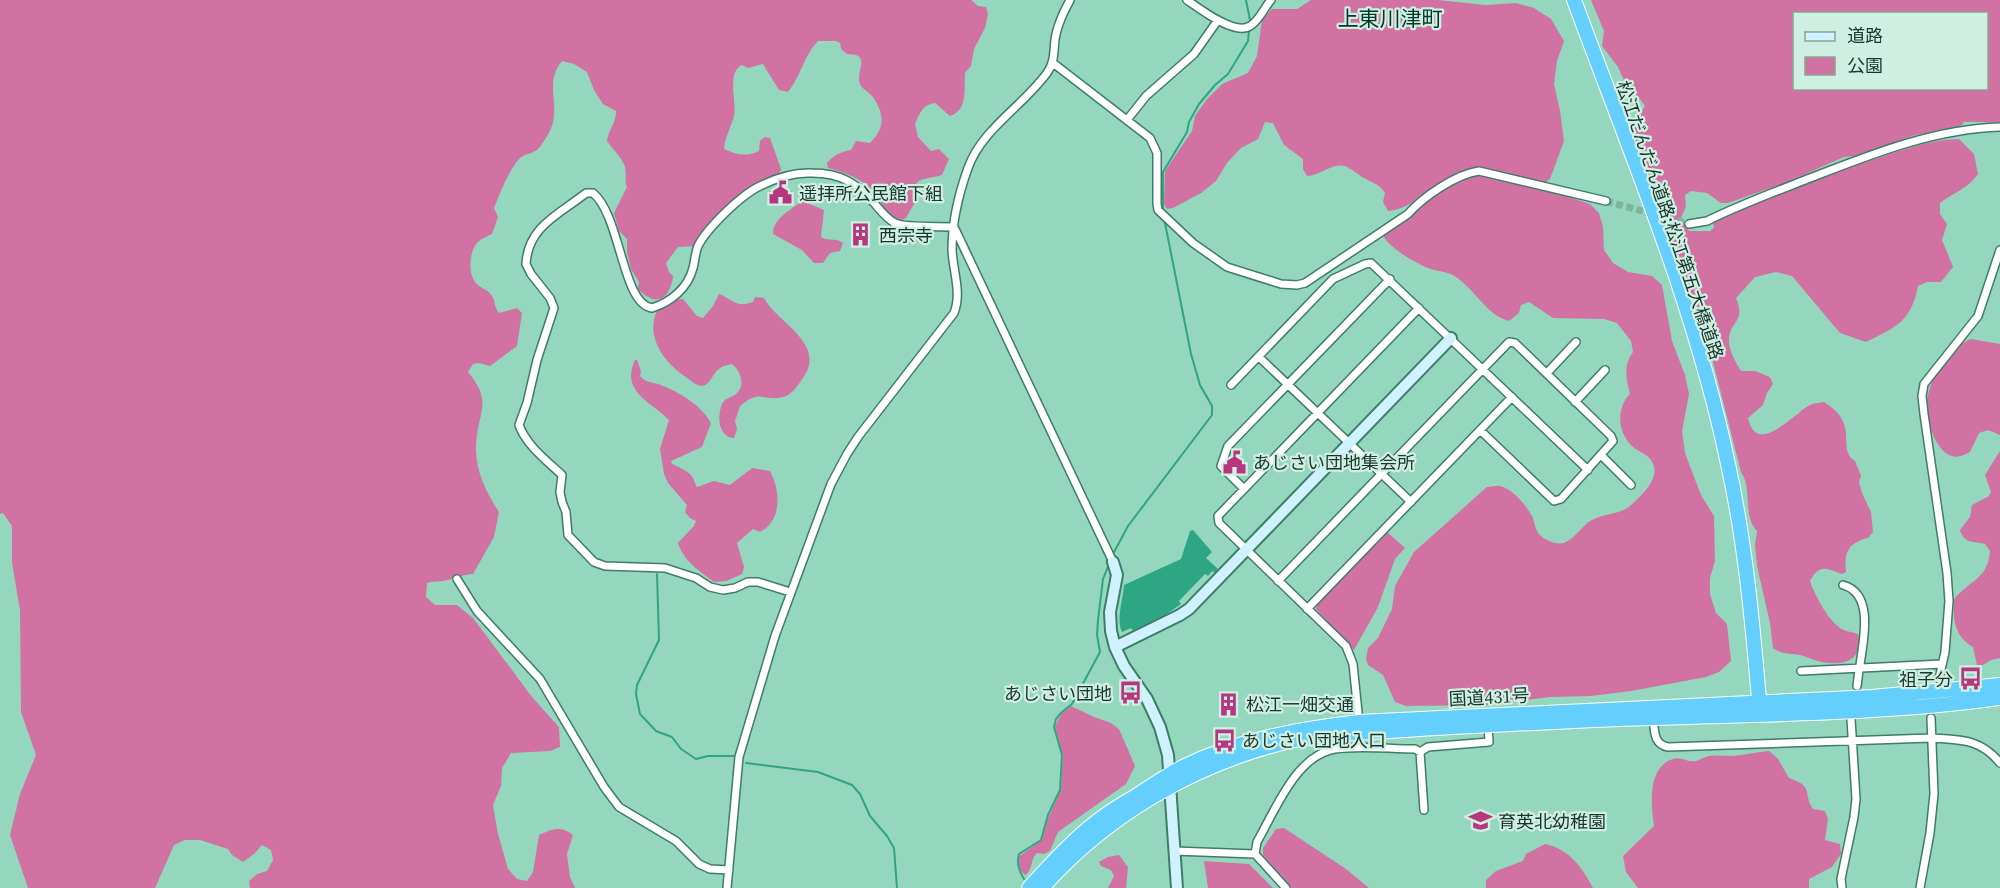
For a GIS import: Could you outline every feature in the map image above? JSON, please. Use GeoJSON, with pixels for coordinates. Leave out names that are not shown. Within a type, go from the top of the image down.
{"type":"FeatureCollection","features":[{"type":"Feature","properties":{"kind":"highway","name":"松江だんだん道路;松江第五大橋道路"},"geometry":{"type":"LineString","coordinates":[[1574,0],[1668,255],[1713,403],[1728,463],[1746,568],[1760,709]]}},
{"type":"Feature","properties":{"kind":"highway","name":"国道431号"},"geometry":{"type":"LineString","coordinates":[[1042,888],[1053,875],[1098,835],[1170,781],[1290,742],[1360,733],[1653,718],[2000,685]]}},
{"type":"Feature","properties":{"kind":"highway","name":"国道431号"},"geometry":{"type":"LineString","coordinates":[[1029,888],[1092,825],[1170,781],[1210,755],[1243,744],[1321,726],[1489,714],[1916,708],[2000,698]]}},
{"type":"Feature","properties":{"kind":"street"},"geometry":{"type":"LineString","coordinates":[[727,888],[739,757],[768,657],[831,484],[847,454],[954,313],[958,298],[953,254],[954,227],[964,181],[974,155],[991,132],[1048,72],[1053,63],[1055,36],[1070,0]]}},
{"type":"Feature","properties":{"kind":"street"},"geometry":{"type":"LineString","coordinates":[[1186,0],[1236,29],[1251,26],[1271,0]]}},
{"type":"Feature","properties":{"kind":"street"},"geometry":{"type":"LineString","coordinates":[[1127,120],[1146,96],[1194,54],[1218,20]]}},
{"type":"Feature","properties":{"kind":"street"},"geometry":{"type":"LineString","coordinates":[[1053,63],[1150,138],[1157,153],[1157,204],[1166,217],[1193,243],[1227,267],[1277,283],[1297,285],[1318,275],[1408,214],[1418,202],[1463,175],[1473,172],[1479,171],[1606,201]]}},
{"type":"Feature","properties":{"kind":"street"},"geometry":{"type":"LineString","coordinates":[[1689,224],[1707,221],[1854,161],[1922,139],[1948,133],[2000,127]]}},
{"type":"Feature","properties":{"kind":"street"},"geometry":{"type":"LineString","coordinates":[[790,592],[758,582],[748,582],[723,590],[711,587],[696,578],[664,568],[599,565],[572,541],[567,530],[566,512],[562,502],[562,475],[543,458],[519,425],[554,308],[550,298],[527,269],[526,261],[532,241],[547,220],[586,193],[593,193],[610,217],[633,290],[642,304],[652,308],[669,300],[687,283],[693,270],[697,249],[706,232],[757,187],[784,176],[811,172],[836,175],[847,179],[870,198],[887,218],[897,224],[954,227]]}},
{"type":"Feature","properties":{"kind":"street"},"geometry":{"type":"LineString","coordinates":[[954,227],[1111,557],[1117,575],[1110,612],[1115,647],[1161,727],[1168,755],[1176,888]]}},
{"type":"Feature","properties":{"kind":"street"},"geometry":{"type":"LineString","coordinates":[[1939,679],[1949,601],[1922,396],[1924,384],[1929,376],[1978,316],[2000,250]]}},
{"type":"Feature","properties":{"kind":"street"},"geometry":{"type":"LineString","coordinates":[[1231,385],[1336,276],[1368,263],[1374,265],[1390,279],[1588,470]]}},
{"type":"Feature","properties":{"kind":"street"},"geometry":{"type":"LineString","coordinates":[[1244,489],[1221,466],[1228,446],[1390,279]]}},
{"type":"Feature","properties":{"kind":"street"},"geometry":{"type":"LineString","coordinates":[[1359,722],[1353,664],[1346,646],[1219,523],[1218,516],[1419,308]]}},
{"type":"Feature","properties":{"kind":"street"},"geometry":{"type":"LineString","coordinates":[[1115,647],[1189,609],[1451,338]]}},
{"type":"Feature","properties":{"kind":"street"},"geometry":{"type":"LineString","coordinates":[[1278,581],[1509,342],[1515,343],[1547,373],[1613,439],[1613,444],[1561,499],[1554,501],[1481,431]]}},
{"type":"Feature","properties":{"kind":"street"},"geometry":{"type":"LineString","coordinates":[[1547,373],[1576,342]]}},
{"type":"Feature","properties":{"kind":"street"},"geometry":{"type":"LineString","coordinates":[[1259,357],[1411,502]]}},
{"type":"Feature","properties":{"kind":"street"},"geometry":{"type":"LineString","coordinates":[[1575,402],[1605,370]]}},
{"type":"Feature","properties":{"kind":"street"},"geometry":{"type":"LineString","coordinates":[[1307,609],[1512,398]]}},
{"type":"Feature","properties":{"kind":"street"},"geometry":{"type":"LineString","coordinates":[[1602,456],[1631,485]]}},
{"type":"Feature","properties":{"kind":"street"},"geometry":{"type":"LineString","coordinates":[[457,579],[477,611],[540,679],[604,788],[619,807],[676,841],[699,864],[710,869],[729,870]]}},
{"type":"Feature","properties":{"kind":"street"},"geometry":{"type":"LineString","coordinates":[[1843,585],[1855,590],[1866,624],[1857,686]]}},
{"type":"Feature","properties":{"kind":"street"},"geometry":{"type":"LineString","coordinates":[[1801,670],[1942,664]]}},
{"type":"Feature","properties":{"kind":"street"},"geometry":{"type":"LineString","coordinates":[[1653,718],[1656,740],[1664,746],[1931,738],[1973,742],[1983,747],[2000,763]]}},
{"type":"Feature","properties":{"kind":"street"},"geometry":{"type":"LineString","coordinates":[[1920,888],[1934,794],[1931,718]]}},
{"type":"Feature","properties":{"kind":"street"},"geometry":{"type":"LineString","coordinates":[[1842,888],[1841,879],[1856,800],[1851,719]]}},
{"type":"Feature","properties":{"kind":"street"},"geometry":{"type":"LineString","coordinates":[[1420,752],[1428,747],[1489,742],[1488,725]]}},
{"type":"Feature","properties":{"kind":"street"},"geometry":{"type":"LineString","coordinates":[[1255,854],[1257,842],[1296,774],[1313,758],[1326,751],[1344,748],[1415,749],[1420,752]]}},
{"type":"Feature","properties":{"kind":"street"},"geometry":{"type":"LineString","coordinates":[[1420,752],[1424,810]]}},
{"type":"Feature","properties":{"kind":"street"},"geometry":{"type":"LineString","coordinates":[[1174,851],[1255,854],[1286,888]]}},
{"type":"Feature","properties":{"kind":"green space"},"geometry":{"type":"Polygon","coordinates":[[[0,0],[971,0],[978,6],[986,7],[988,14],[985,28],[974,49],[971,66],[965,73],[964,99],[960,109],[950,116],[935,103],[931,104],[922,110],[915,124],[918,137],[931,151],[939,149],[949,159],[942,175],[918,182],[916,190],[918,197],[906,218],[902,220],[892,216],[863,182],[828,168],[827,163],[830,160],[838,154],[851,150],[856,141],[870,143],[882,123],[878,106],[859,81],[861,61],[859,57],[847,54],[836,41],[818,41],[788,92],[779,90],[763,64],[748,68],[742,65],[737,69],[733,81],[735,110],[724,149],[746,155],[759,151],[760,141],[765,137],[770,138],[781,169],[779,174],[749,190],[710,222],[695,246],[678,247],[666,263],[673,276],[669,291],[661,299],[650,298],[638,289],[639,282],[631,269],[627,239],[619,231],[614,213],[627,187],[626,170],[624,163],[607,141],[616,111],[603,104],[587,72],[574,64],[562,61],[554,78],[554,112],[550,131],[539,149],[522,157],[516,163],[505,181],[494,208],[498,217],[492,234],[479,241],[473,250],[470,262],[474,280],[491,294],[499,313],[517,308],[522,313],[517,346],[490,366],[473,364],[468,372],[476,383],[482,400],[476,446],[477,464],[482,480],[499,512],[494,537],[473,574],[427,583],[426,597],[435,605],[457,605],[473,618],[532,697],[559,727],[560,747],[550,751],[511,753],[502,768],[501,786],[493,805],[508,869],[517,879],[527,881],[533,872],[539,835],[556,829],[573,835],[567,854],[570,877],[575,888],[250,888],[249,881],[257,874],[267,871],[273,860],[271,850],[262,845],[243,862],[232,855],[228,849],[200,840],[185,840],[174,845],[155,888],[28,888],[10,835],[20,794],[36,755],[21,712],[20,610],[12,563],[12,526],[3,513],[0,514],[0,0]]]}},
{"type":"Feature","properties":{"kind":"green space"},"geometry":{"type":"Polygon","coordinates":[[[1311,0],[1438,0],[1485,5],[1516,3],[1534,8],[1551,19],[1564,41],[1557,61],[1554,84],[1564,141],[1550,179],[1544,183],[1490,170],[1463,171],[1410,204],[1388,211],[1383,202],[1385,193],[1381,188],[1347,167],[1335,166],[1307,176],[1303,169],[1303,159],[1284,145],[1273,123],[1265,122],[1258,139],[1241,148],[1227,163],[1216,181],[1201,193],[1167,209],[1164,204],[1165,171],[1192,131],[1195,116],[1222,84],[1248,73],[1257,56],[1262,20],[1272,9],[1297,9],[1311,0]]]}},
{"type":"Feature","properties":{"kind":"green space"},"geometry":{"type":"Polygon","coordinates":[[[1591,0],[2000,0],[2000,122],[1964,122],[1960,127],[1915,135],[1856,156],[1844,157],[1785,183],[1728,203],[1721,203],[1707,193],[1691,191],[1685,195],[1686,206],[1681,218],[1689,231],[1710,231],[1714,228],[1713,223],[1722,217],[1832,174],[1913,147],[1936,141],[1959,139],[1974,154],[1978,174],[1965,187],[1940,203],[1940,214],[1947,224],[1942,240],[1953,267],[1941,282],[1927,282],[1918,286],[1906,316],[1886,332],[1866,342],[1840,333],[1792,276],[1776,272],[1755,277],[1736,298],[1739,312],[1729,339],[1733,356],[1741,371],[1755,371],[1770,377],[1773,384],[1763,405],[1748,418],[1753,429],[1759,434],[1767,434],[1810,405],[1824,402],[1843,420],[1849,454],[1855,461],[1861,476],[1859,482],[1871,512],[1873,532],[1868,538],[1849,549],[1846,572],[1842,574],[1824,569],[1817,572],[1810,581],[1819,601],[1834,622],[1844,630],[1858,634],[1858,651],[1849,660],[1827,663],[1783,653],[1773,648],[1770,623],[1757,566],[1755,545],[1757,531],[1750,518],[1745,479],[1741,472],[1713,362],[1682,265],[1666,228],[1659,197],[1637,149],[1632,128],[1645,106],[1627,87],[1618,67],[1602,46],[1604,31],[1591,0]]]}},
{"type":"Feature","properties":{"kind":"green space"},"geometry":{"type":"Polygon","coordinates":[[[1480,174],[1550,191],[1590,204],[1599,213],[1603,227],[1604,250],[1613,263],[1628,272],[1652,276],[1662,285],[1672,341],[1685,375],[1689,394],[1682,431],[1685,453],[1701,495],[1714,516],[1715,561],[1710,578],[1710,594],[1716,613],[1727,624],[1731,661],[1719,672],[1706,677],[1591,696],[1550,697],[1487,705],[1406,706],[1395,702],[1383,675],[1368,665],[1366,659],[1368,648],[1378,638],[1392,609],[1395,586],[1414,552],[1487,487],[1499,486],[1510,491],[1527,508],[1542,537],[1549,541],[1564,543],[1592,520],[1630,506],[1653,479],[1654,466],[1651,460],[1633,447],[1621,428],[1622,406],[1630,394],[1627,367],[1633,352],[1631,341],[1617,323],[1604,319],[1553,318],[1529,302],[1521,305],[1519,313],[1509,321],[1501,318],[1459,279],[1409,259],[1390,245],[1383,235],[1428,197],[1454,183],[1480,174]]]}},
{"type":"Feature","properties":{"kind":"green space"},"geometry":{"type":"Polygon","coordinates":[[[802,201],[824,210],[821,237],[843,243],[840,251],[830,253],[823,263],[814,263],[802,250],[773,234],[779,219],[802,201]]]}},
{"type":"Feature","properties":{"kind":"green space"},"geometry":{"type":"Polygon","coordinates":[[[719,294],[742,304],[753,302],[755,297],[764,298],[798,335],[809,354],[809,366],[803,378],[789,394],[776,398],[753,398],[740,406],[735,421],[737,429],[734,438],[729,437],[722,430],[720,409],[723,402],[740,390],[741,378],[737,370],[732,364],[723,366],[707,383],[702,386],[698,385],[670,364],[658,348],[653,329],[658,309],[683,299],[697,316],[703,318],[719,294]]]}},
{"type":"Feature","properties":{"kind":"green space"},"geometry":{"type":"Polygon","coordinates":[[[1971,339],[2000,344],[2000,435],[1988,430],[1979,433],[1970,452],[1954,457],[1945,452],[1931,430],[1927,411],[1928,395],[1930,386],[1943,362],[1956,348],[1971,339]]]}},
{"type":"Feature","properties":{"kind":"green space"},"geometry":{"type":"Polygon","coordinates":[[[637,360],[642,378],[668,388],[696,405],[711,423],[702,447],[671,461],[672,464],[689,473],[697,487],[714,481],[730,485],[752,468],[770,471],[776,487],[776,512],[767,527],[760,532],[753,529],[737,543],[744,567],[742,574],[726,581],[714,582],[693,566],[681,550],[678,543],[696,521],[685,512],[687,505],[668,483],[664,474],[660,449],[669,420],[635,388],[631,371],[637,360]]]}},
{"type":"Feature","properties":{"kind":"green space"},"geometry":{"type":"Polygon","coordinates":[[[2000,451],[2000,658],[1977,665],[1973,647],[1958,632],[1954,599],[1986,568],[1990,551],[1985,544],[1964,538],[1960,530],[1970,517],[1972,505],[1989,496],[1991,492],[1985,475],[2000,451]]]}},
{"type":"Feature","properties":{"kind":"green space"},"geometry":{"type":"Polygon","coordinates":[[[1387,532],[1405,548],[1395,559],[1378,607],[1354,650],[1316,609],[1317,604],[1387,532]]]}},
{"type":"Feature","properties":{"kind":"green space"},"geometry":{"type":"Polygon","coordinates":[[[1071,706],[1111,723],[1119,729],[1135,766],[1126,784],[1058,832],[1050,851],[1044,854],[1037,853],[1025,875],[1020,870],[1018,857],[1042,840],[1047,821],[1061,789],[1063,755],[1055,726],[1062,713],[1071,706]]]}},
{"type":"Feature","properties":{"kind":"green space"},"geometry":{"type":"Polygon","coordinates":[[[1769,751],[1778,759],[1789,778],[1805,787],[1813,809],[1825,811],[1828,819],[1825,840],[1840,844],[1841,854],[1832,867],[1809,879],[1809,888],[1638,888],[1626,872],[1623,856],[1654,826],[1653,788],[1655,778],[1665,763],[1676,758],[1698,761],[1709,756],[1732,756],[1769,751]]]}},
{"type":"Feature","properties":{"kind":"green space"},"geometry":{"type":"Polygon","coordinates":[[[1284,828],[1346,869],[1369,888],[1292,888],[1263,855],[1263,848],[1276,829],[1284,828]]]}},
{"type":"Feature","properties":{"kind":"green space"},"geometry":{"type":"Polygon","coordinates":[[[1545,844],[1554,846],[1574,860],[1593,888],[1486,888],[1486,880],[1496,871],[1523,861],[1526,854],[1545,844]]]}},
{"type":"Feature","properties":{"kind":"green space"},"geometry":{"type":"Polygon","coordinates":[[[1119,855],[1128,867],[1126,888],[1108,888],[1114,876],[1111,870],[1101,866],[1099,862],[1119,855]]]}},
{"type":"Feature","properties":{"kind":"green space"},"geometry":{"type":"Polygon","coordinates":[[[1204,861],[1249,864],[1273,888],[1208,888],[1204,861]]]}},
{"type":"Feature","properties":{"kind":"shaded area"},"geometry":{"type":"Polygon","coordinates":[[[1193,530],[1212,552],[1206,558],[1218,569],[1215,573],[1212,571],[1208,576],[1205,574],[1179,601],[1181,604],[1165,615],[1133,631],[1131,628],[1122,632],[1120,615],[1124,585],[1181,559],[1190,531],[1193,530]]]}},
{"type":"Feature","properties":{"kind":"waterway"},"geometry":{"type":"LineString","coordinates":[[1163,212],[1163,172],[1187,132],[1189,122],[1199,104],[1228,74],[1248,41],[1250,20],[1246,0]]}},
{"type":"Feature","properties":{"kind":"waterway"},"geometry":{"type":"LineString","coordinates":[[1112,556],[1128,526],[1212,415],[1212,406],[1200,385],[1191,354],[1164,218]]}},
{"type":"Feature","properties":{"kind":"waterway"},"geometry":{"type":"LineString","coordinates":[[1024,879],[1018,867],[1019,854],[1041,840],[1048,815],[1060,790],[1062,755],[1054,727],[1056,719],[1072,704],[1100,652],[1097,635],[1098,620],[1103,579],[1109,564]]}},
{"type":"Feature","properties":{"kind":"waterway"},"geometry":{"type":"LineString","coordinates":[[657,574],[659,640],[637,685],[636,694],[640,714],[656,731],[672,737],[681,749],[696,759],[708,756],[734,756]]}},
{"type":"Feature","properties":{"kind":"waterway"},"geometry":{"type":"LineString","coordinates":[[746,763],[818,772],[852,785],[860,794],[870,816],[894,848],[897,888]]}},
{"type":"Feature","properties":{"kind":"tunnel"},"geometry":{"type":"LineString","coordinates":[[1606,201],[1689,224]]}},
{"type":"Feature","properties":{"kind":"place","name":"遥拝所公民館下組"},"geometry":{"type":"Point","coordinates":[781,193]}},
{"type":"Feature","properties":{"kind":"place","name":"西宗寺"},"geometry":{"type":"Point","coordinates":[861,235]}},
{"type":"Feature","properties":{"kind":"place","name":"あじさい団地集会所"},"geometry":{"type":"Point","coordinates":[1235,462]}},
{"type":"Feature","properties":{"kind":"place","name":"祖子分"},"geometry":{"type":"Point","coordinates":[1971,679]}},
{"type":"Feature","properties":{"kind":"place","name":"あじさい団地"},"geometry":{"type":"Point","coordinates":[1130,693]}},
{"type":"Feature","properties":{"kind":"place","name":"松江一畑交通"},"geometry":{"type":"Point","coordinates":[1228,704]}},
{"type":"Feature","properties":{"kind":"place","name":"あじさい団地入口"},"geometry":{"type":"Point","coordinates":[1224,740]}},
{"type":"Feature","properties":{"kind":"place","name":"育英北幼稚園"},"geometry":{"type":"Point","coordinates":[1480,821]}},
{"type":"Feature","properties":{"kind":"district","name":"上東川津町"},"geometry":{"type":"Point","coordinates":[1390,18]}}]}
